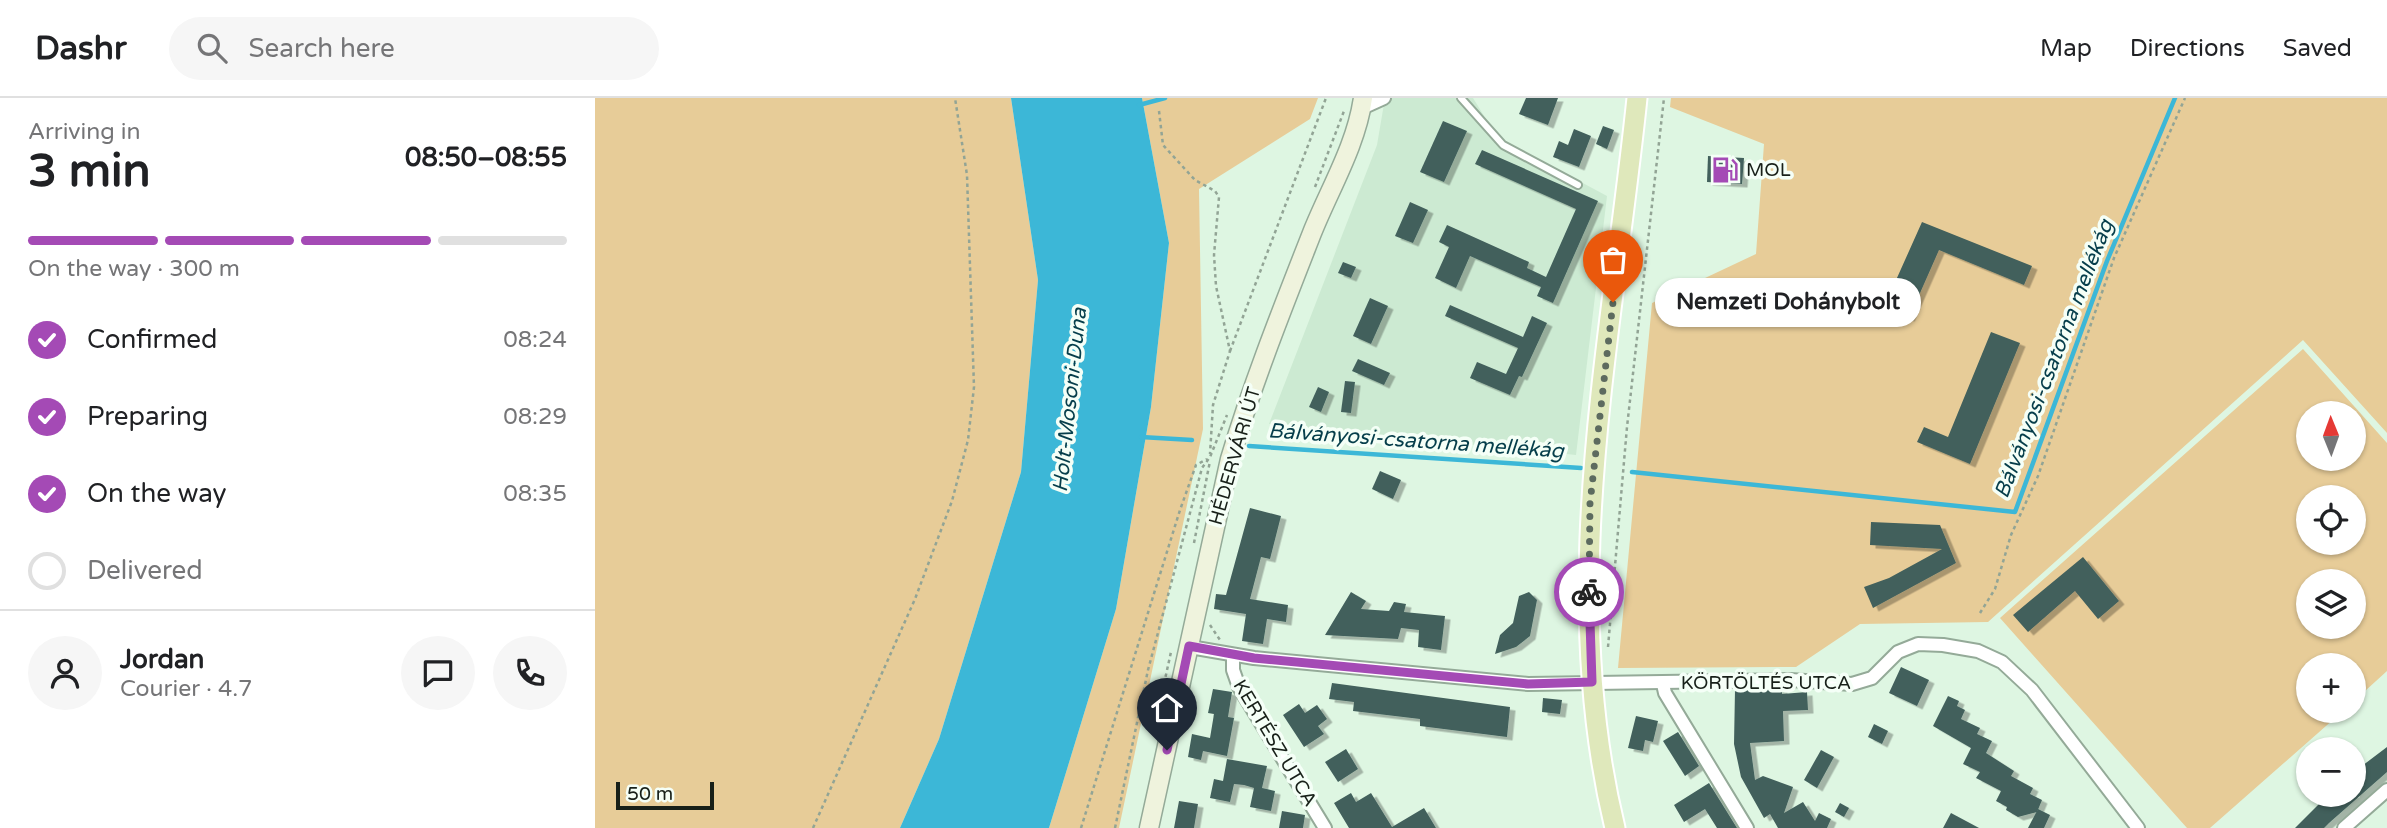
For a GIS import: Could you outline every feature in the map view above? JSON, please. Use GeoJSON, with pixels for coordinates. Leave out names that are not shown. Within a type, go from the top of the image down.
{"type":"FeatureCollection","features":[{"type":"Feature","properties":{"kind":"main road"},"geometry":{"type":"LineString","coordinates":[[1615,828],[1603,776],[1592,682],[1590,503],[1637,98]]}},
{"type":"Feature","properties":{"kind":"street"},"geometry":{"type":"LineString","coordinates":[[1362,103],[1384,98]]}},
{"type":"Feature","properties":{"kind":"street","name":"HÉDERVÁRI ÚT"},"geometry":{"type":"LineString","coordinates":[[1149,828],[1225,478],[1245,409],[1313,230],[1347,155],[1362,103]]}},
{"type":"Feature","properties":{"kind":"street","name":"KÖRTÖLTÉS UTCA"},"geometry":{"type":"LineString","coordinates":[[1189,646],[1230,655],[1528,684],[1663,684],[1765,680],[1852,684],[1872,678],[1898,652],[1918,644],[1978,651],[2002,662],[2032,690],[2139,828]]}},
{"type":"Feature","properties":{"kind":"street","name":"KERTÉSZ UTCA"},"geometry":{"type":"LineString","coordinates":[[1230,655],[1239,687],[1325,828]]}},
{"type":"Feature","properties":{"kind":"street"},"geometry":{"type":"LineString","coordinates":[[1663,684],[1665,693],[1747,828]]}},
{"type":"Feature","properties":{"kind":"street"},"geometry":{"type":"LineString","coordinates":[[2344,828],[2387,790]]}},
{"type":"Feature","properties":{"kind":"lane"},"geometry":{"type":"LineString","coordinates":[[1461,98],[1503,145],[1578,185]]}},
{"type":"Feature","properties":{"kind":"path"},"geometry":{"type":"LineString","coordinates":[[813,828],[915,599],[952,500],[968,440],[974,387],[967,175],[955,98]]}},
{"type":"Feature","properties":{"kind":"path"},"geometry":{"type":"LineString","coordinates":[[1115,828],[1148,670],[1202,468],[1210,457],[1213,405],[1230,351],[1326,98]]}},
{"type":"Feature","properties":{"kind":"path"},"geometry":{"type":"LineString","coordinates":[[1607,658],[1628,415],[1664,98]]}},
{"type":"Feature","properties":{"kind":"path"},"geometry":{"type":"LineString","coordinates":[[1980,613],[1995,589],[2011,535],[2038,477],[2114,258],[2185,98]]}},
{"type":"Feature","properties":{"kind":"path"},"geometry":{"type":"LineString","coordinates":[[1159,111],[1163,145],[1195,180],[1215,191],[1219,197],[1214,255],[1216,286],[1230,351]]}},
{"type":"Feature","properties":{"kind":"path"},"geometry":{"type":"LineString","coordinates":[[1081,828],[1180,510],[1196,465],[1210,457]]}},
{"type":"Feature","properties":{"kind":"path"},"geometry":{"type":"LineString","coordinates":[[1196,613],[1205,617],[1230,655]]}},
{"type":"Feature","properties":{"kind":"shaded area"},"geometry":{"type":"Polygon","coordinates":[[[595,98],[1011,98],[1038,280],[1021,472],[939,739],[900,828],[595,828],[595,98]]]}},
{"type":"Feature","properties":{"kind":"shaded area"},"geometry":{"type":"Polygon","coordinates":[[[1142,98],[1318,98],[1310,119],[1199,189],[1203,429],[1119,828],[1049,828],[1116,609],[1151,407],[1169,243],[1142,98]]]}},
{"type":"Feature","properties":{"kind":"shaded area"},"geometry":{"type":"Polygon","coordinates":[[[1385,98],[1473,98],[1497,137],[1607,196],[1576,455],[1269,424],[1377,145],[1385,98]]]}},
{"type":"Feature","properties":{"kind":"shaded area"},"geometry":{"type":"Polygon","coordinates":[[[1671,98],[2387,98],[2387,433],[2366,410],[2366,401],[2358,401],[2303,340],[1988,622],[1860,624],[1796,667],[1618,668],[1652,303],[1756,254],[1764,144],[1670,107],[1671,98]]]}},
{"type":"Feature","properties":{"kind":"shaded area"},"geometry":{"type":"Polygon","coordinates":[[[2303,349],[2349,401],[2296,401],[2296,471],[2366,471],[2366,420],[2387,443],[2387,671],[2366,690],[2366,653],[2296,653],[2296,723],[2329,723],[2313,737],[2296,737],[2296,752],[2210,828],[2187,828],[2000,618],[2303,349]]]}},
{"type":"Feature","properties":{"kind":"water","name":"Holt-Mosoni-Duna"},"geometry":{"type":"Polygon","coordinates":[[[1011,98],[1142,98],[1169,243],[1151,407],[1116,609],[1049,828],[900,828],[939,739],[1021,472],[1038,280],[1011,98]]]}},
{"type":"Feature","properties":{"kind":"building"},"geometry":{"type":"Polygon","coordinates":[[[1526,98],[1558,98],[1548,125],[1519,114],[1526,98]]]}},
{"type":"Feature","properties":{"kind":"building"},"geometry":{"type":"Polygon","coordinates":[[[1443,121],[1467,131],[1444,182],[1420,172],[1443,121]]]}},
{"type":"Feature","properties":{"kind":"building"},"geometry":{"type":"Polygon","coordinates":[[[1603,126],[1614,130],[1607,149],[1596,144],[1603,126]]]}},
{"type":"Feature","properties":{"kind":"building"},"geometry":{"type":"Polygon","coordinates":[[[1574,129],[1591,136],[1579,167],[1553,157],[1559,141],[1568,145],[1574,129]]]}},
{"type":"Feature","properties":{"kind":"building"},"geometry":{"type":"Polygon","coordinates":[[[1482,150],[1598,201],[1553,303],[1537,296],[1541,287],[1470,256],[1456,288],[1435,278],[1449,247],[1439,242],[1447,225],[1529,262],[1527,268],[1546,277],[1576,209],[1475,164],[1482,150]]]}},
{"type":"Feature","properties":{"kind":"building","name":"MOL"},"geometry":{"type":"Polygon","coordinates":[[[1708,156],[1744,158],[1742,184],[1707,182],[1708,156]]]}},
{"type":"Feature","properties":{"kind":"building"},"geometry":{"type":"Polygon","coordinates":[[[1410,202],[1428,210],[1413,243],[1395,236],[1410,202]]]}},
{"type":"Feature","properties":{"kind":"building"},"geometry":{"type":"Polygon","coordinates":[[[1922,222],[2032,266],[2024,285],[1939,250],[1909,318],[1884,307],[1922,222]]]}},
{"type":"Feature","properties":{"kind":"building"},"geometry":{"type":"Polygon","coordinates":[[[1343,262],[1356,267],[1351,278],[1338,273],[1343,262]]]}},
{"type":"Feature","properties":{"kind":"building"},"geometry":{"type":"Polygon","coordinates":[[[1370,298],[1388,306],[1371,344],[1353,336],[1370,298]]]}},
{"type":"Feature","properties":{"kind":"building"},"geometry":{"type":"Polygon","coordinates":[[[1450,305],[1523,337],[1532,316],[1547,323],[1522,377],[1519,376],[1510,395],[1470,378],[1477,362],[1506,374],[1518,348],[1445,316],[1450,305]]]}},
{"type":"Feature","properties":{"kind":"building"},"geometry":{"type":"Polygon","coordinates":[[[1991,332],[2020,343],[1970,464],[1917,442],[1924,427],[1948,437],[1991,332]]]}},
{"type":"Feature","properties":{"kind":"building"},"geometry":{"type":"Polygon","coordinates":[[[1358,359],[1390,373],[1384,385],[1352,371],[1358,359]]]}},
{"type":"Feature","properties":{"kind":"building"},"geometry":{"type":"Polygon","coordinates":[[[1345,381],[1355,382],[1351,413],[1341,412],[1345,381]]]}},
{"type":"Feature","properties":{"kind":"building"},"geometry":{"type":"Polygon","coordinates":[[[1318,387],[1329,392],[1321,412],[1309,407],[1318,387]]]}},
{"type":"Feature","properties":{"kind":"building"},"geometry":{"type":"Polygon","coordinates":[[[1380,471],[1401,480],[1393,499],[1372,489],[1380,471]]]}},
{"type":"Feature","properties":{"kind":"building"},"geometry":{"type":"Polygon","coordinates":[[[1250,508],[1281,516],[1270,559],[1261,557],[1250,599],[1288,605],[1286,622],[1267,619],[1263,644],[1242,641],[1246,614],[1214,609],[1216,594],[1226,595],[1250,508]]]}},
{"type":"Feature","properties":{"kind":"building"},"geometry":{"type":"Polygon","coordinates":[[[1871,522],[1940,525],[1956,563],[1873,608],[1864,587],[1889,578],[1942,549],[1870,545],[1871,522]]]}},
{"type":"Feature","properties":{"kind":"building"},"geometry":{"type":"Polygon","coordinates":[[[2083,557],[2119,601],[2098,619],[2075,591],[2028,632],[2013,615],[2083,557]]]}},
{"type":"Feature","properties":{"kind":"building"},"geometry":{"type":"Polygon","coordinates":[[[1351,592],[1366,601],[1361,609],[1389,611],[1394,602],[1406,604],[1404,612],[1445,616],[1441,650],[1418,647],[1419,630],[1401,628],[1398,639],[1325,635],[1351,592]]]}},
{"type":"Feature","properties":{"kind":"building"},"geometry":{"type":"Polygon","coordinates":[[[1529,592],[1537,600],[1530,636],[1516,647],[1495,654],[1500,635],[1513,623],[1519,596],[1529,592]]]}},
{"type":"Feature","properties":{"kind":"building"},"geometry":{"type":"Polygon","coordinates":[[[1901,667],[1929,680],[1917,706],[1889,693],[1901,667]]]}},
{"type":"Feature","properties":{"kind":"building"},"geometry":{"type":"Polygon","coordinates":[[[1332,683],[1510,707],[1507,737],[1420,726],[1420,719],[1353,711],[1354,702],[1329,699],[1332,683]]]}},
{"type":"Feature","properties":{"kind":"building"},"geometry":{"type":"Polygon","coordinates":[[[1213,689],[1232,692],[1228,717],[1234,718],[1227,756],[1203,751],[1201,760],[1188,757],[1192,734],[1210,738],[1214,714],[1208,713],[1213,689]]]}},
{"type":"Feature","properties":{"kind":"building"},"geometry":{"type":"Polygon","coordinates":[[[1782,689],[1782,694],[1807,692],[1808,710],[1783,711],[1784,741],[1750,743],[1755,780],[1763,776],[1793,787],[1784,813],[1803,802],[1815,821],[1819,813],[1831,819],[1827,828],[1778,828],[1770,814],[1764,818],[1741,777],[1734,744],[1735,690],[1782,689]]]}},
{"type":"Feature","properties":{"kind":"building"},"geometry":{"type":"Polygon","coordinates":[[[1948,696],[1959,701],[1957,706],[1965,710],[1961,719],[1980,728],[1977,734],[1992,741],[1986,753],[2014,771],[2011,776],[2033,788],[2030,794],[2042,800],[2037,812],[2018,817],[2006,810],[2007,807],[1996,801],[2001,791],[1976,778],[1980,772],[1963,764],[1971,748],[1933,726],[1948,696]]]}},
{"type":"Feature","properties":{"kind":"building"},"geometry":{"type":"Polygon","coordinates":[[[1543,698],[1562,700],[1560,714],[1542,712],[1543,698]]]}},
{"type":"Feature","properties":{"kind":"building"},"geometry":{"type":"Polygon","coordinates":[[[1299,704],[1305,713],[1317,705],[1327,719],[1318,726],[1324,734],[1304,747],[1283,715],[1299,704]]]}},
{"type":"Feature","properties":{"kind":"building"},"geometry":{"type":"Polygon","coordinates":[[[1636,716],[1658,721],[1653,742],[1645,740],[1643,751],[1628,748],[1636,716]]]}},
{"type":"Feature","properties":{"kind":"building"},"geometry":{"type":"Polygon","coordinates":[[[1874,724],[1888,731],[1882,744],[1868,737],[1874,724]]]}},
{"type":"Feature","properties":{"kind":"building"},"geometry":{"type":"Polygon","coordinates":[[[1678,732],[1699,766],[1685,776],[1663,741],[1678,732]]]}},
{"type":"Feature","properties":{"kind":"building"},"geometry":{"type":"Polygon","coordinates":[[[2387,747],[2387,772],[2366,791],[2366,763],[2387,747]]]}},
{"type":"Feature","properties":{"kind":"building"},"geometry":{"type":"Polygon","coordinates":[[[1346,749],[1358,769],[1338,782],[1325,762],[1346,749]]]}},
{"type":"Feature","properties":{"kind":"building"},"geometry":{"type":"Polygon","coordinates":[[[1821,750],[1834,757],[1817,788],[1804,780],[1821,750]]]}},
{"type":"Feature","properties":{"kind":"building"},"geometry":{"type":"Polygon","coordinates":[[[1227,759],[1267,766],[1262,788],[1275,791],[1271,811],[1250,807],[1254,788],[1244,785],[1234,784],[1230,802],[1210,798],[1214,779],[1223,781],[1227,759]]]}},
{"type":"Feature","properties":{"kind":"building"},"geometry":{"type":"Polygon","coordinates":[[[1709,783],[1737,828],[1717,828],[1705,809],[1684,822],[1674,805],[1709,783]]]}},
{"type":"Feature","properties":{"kind":"building"},"geometry":{"type":"Polygon","coordinates":[[[1351,793],[1356,802],[1371,793],[1392,827],[1424,808],[1436,828],[1349,828],[1334,803],[1351,793]]]}},
{"type":"Feature","properties":{"kind":"building"},"geometry":{"type":"Polygon","coordinates":[[[1179,801],[1198,804],[1194,828],[1174,828],[1179,801]]]}},
{"type":"Feature","properties":{"kind":"building"},"geometry":{"type":"Polygon","coordinates":[[[1840,803],[1849,808],[1844,817],[1835,812],[1840,803]]]}},
{"type":"Feature","properties":{"kind":"building"},"geometry":{"type":"Polygon","coordinates":[[[2316,807],[2348,807],[2324,828],[2295,828],[2316,807]]]}},
{"type":"Feature","properties":{"kind":"building"},"geometry":{"type":"Polygon","coordinates":[[[2038,809],[2050,815],[2044,828],[2028,828],[2038,809]]]}},
{"type":"Feature","properties":{"kind":"building"},"geometry":{"type":"Polygon","coordinates":[[[1282,811],[1305,815],[1303,828],[1279,828],[1282,811]]]}},
{"type":"Feature","properties":{"kind":"building"},"geometry":{"type":"Polygon","coordinates":[[[1951,813],[1979,828],[1943,828],[1951,813]]]}},
{"type":"Feature","properties":{"kind":"waterway"},"geometry":{"type":"LineString","coordinates":[[1139,105],[1165,98]]}},
{"type":"Feature","properties":{"kind":"waterway","name":"Bálványosi-csatorna mellékág"},"geometry":{"type":"LineString","coordinates":[[1632,472],[2015,512],[2107,261],[2175,98]]}},
{"type":"Feature","properties":{"kind":"waterway","name":"Bálványosi-csatorna mellékág"},"geometry":{"type":"LineString","coordinates":[[1141,437],[1192,440]]}},
{"type":"Feature","properties":{"kind":"waterway","name":"Bálványosi-csatorna mellékág"},"geometry":{"type":"LineString","coordinates":[[1249,446],[1581,468]]}},
{"type":"Feature","properties":{"kind":"way so far"},"geometry":{"type":"LineString","coordinates":[[1589,592],[1590,503],[1613,302]]}},
{"type":"Feature","properties":{"kind":"place","name":"MOL"},"geometry":{"type":"Point","coordinates":[1725,170]}},
{"type":"Feature","properties":{"kind":"place","name":"Nemzeti Dohánybolt"},"geometry":{"type":"Point","coordinates":[1613,302]}},
{"type":"Feature","properties":{"kind":"route"},"geometry":{"type":"LineString","coordinates":[[1167,750],[1189,646],[1233,656],[1528,684],[1592,682],[1589,592]]}}]}
